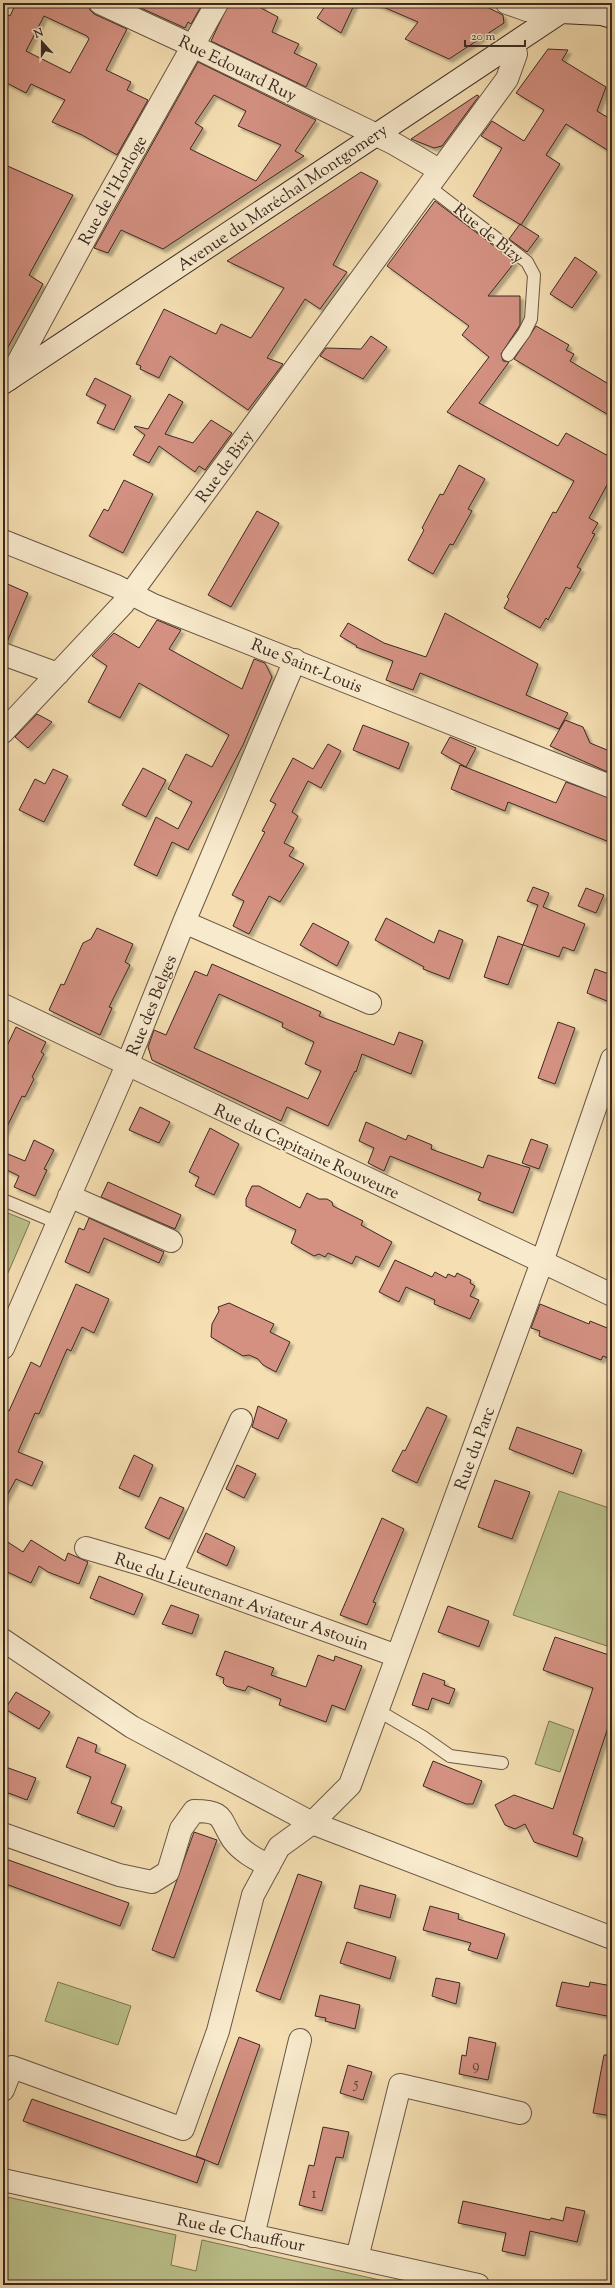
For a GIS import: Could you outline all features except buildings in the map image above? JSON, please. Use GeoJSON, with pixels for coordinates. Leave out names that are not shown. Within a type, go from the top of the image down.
{"type":"FeatureCollection","features":[{"type":"Feature","properties":{"kind":"street","name":"Rue Edouard Ruy"},"geometry":{"type":"LineString","coordinates":[[100,3],[193,46],[375,135],[434,178]]}},
{"type":"Feature","properties":{"kind":"street","name":"Rue de l'Horloge"},"geometry":{"type":"LineString","coordinates":[[6,381],[217,3]]}},
{"type":"Feature","properties":{"kind":"street"},"geometry":{"type":"LineString","coordinates":[[507,3],[526,10],[601,14],[612,18]]}},
{"type":"Feature","properties":{"kind":"street","name":"Avenue du Maréchal Montgomery"},"geometry":{"type":"LineString","coordinates":[[6,381],[561,12]]}},
{"type":"Feature","properties":{"kind":"street","name":"Rue de Bizy"},"geometry":{"type":"LineString","coordinates":[[3,732],[131,594],[506,79],[516,54],[514,44]]}},
{"type":"Feature","properties":{"kind":"street","name":"Rue Saint-Louis"},"geometry":{"type":"LineString","coordinates":[[3,541],[131,594],[152,605],[295,660],[612,787]]}},
{"type":"Feature","properties":{"kind":"street"},"geometry":{"type":"LineString","coordinates":[[3,654],[58,674]]}},
{"type":"Feature","properties":{"kind":"street","name":"Rue des Belges"},"geometry":{"type":"LineString","coordinates":[[3,1348],[127,1065],[184,922],[295,660]]}},
{"type":"Feature","properties":{"kind":"street"},"geometry":{"type":"LineString","coordinates":[[184,922],[370,1003]]}},
{"type":"Feature","properties":{"kind":"street","name":"Rue du Capitaine Rouveure"},"geometry":{"type":"LineString","coordinates":[[3,1005],[612,1295]]}},
{"type":"Feature","properties":{"kind":"street","name":"Rue du Parc"},"geometry":{"type":"LineString","coordinates":[[3,2090],[12,2067],[183,2129],[218,2031],[253,1895],[279,1848],[312,1823],[350,1785],[542,1262],[612,1059]]}},
{"type":"Feature","properties":{"kind":"street"},"geometry":{"type":"LineString","coordinates":[[70,1196],[171,1241]]}},
{"type":"Feature","properties":{"kind":"street"},"geometry":{"type":"LineString","coordinates":[[171,1574],[241,1420]]}},
{"type":"Feature","properties":{"kind":"street","name":"Rue du Lieutenant Aviateur Astouin"},"geometry":{"type":"LineString","coordinates":[[86,1548],[171,1574],[397,1656]]}},
{"type":"Feature","properties":{"kind":"street"},"geometry":{"type":"LineString","coordinates":[[3,1640],[132,1727],[312,1823],[612,1938]]}},
{"type":"Feature","properties":{"kind":"street"},"geometry":{"type":"LineString","coordinates":[[3,1834],[119,1875],[152,1882],[168,1872],[181,1830],[194,1811],[209,1811],[224,1820],[234,1840],[245,1851],[269,1866]]}},
{"type":"Feature","properties":{"kind":"street"},"geometry":{"type":"LineString","coordinates":[[253,2236],[300,2040]]}},
{"type":"Feature","properties":{"kind":"street"},"geometry":{"type":"LineString","coordinates":[[357,2258],[400,2085],[520,2113]]}},
{"type":"Feature","properties":{"kind":"street","name":"Rue de Chauffour"},"geometry":{"type":"LineString","coordinates":[[3,2180],[478,2285]]}},
{"type":"Feature","properties":{"kind":"lane","name":"Rue de Bizy"},"geometry":{"type":"LineString","coordinates":[[434,178],[527,262],[534,275],[531,319],[524,333],[508,355]]}},
{"type":"Feature","properties":{"kind":"lane"},"geometry":{"type":"LineString","coordinates":[[3,1200],[58,1223]]}},
{"type":"Feature","properties":{"kind":"lane"},"geometry":{"type":"LineString","coordinates":[[377,1710],[423,1737],[450,1756],[502,1763]]}},
{"type":"Feature","properties":{"kind":"green space"},"geometry":{"type":"Polygon","coordinates":[[[3,1211],[30,1222],[8,1273],[3,1271],[3,1211]]]}},
{"type":"Feature","properties":{"kind":"green space"},"geometry":{"type":"Polygon","coordinates":[[[559,1491],[612,1509],[612,1631],[607,1646],[513,1615],[559,1491]]]}},
{"type":"Feature","properties":{"kind":"green space"},"geometry":{"type":"Polygon","coordinates":[[[549,1721],[574,1730],[560,1772],[535,1764],[549,1721]]]}},
{"type":"Feature","properties":{"kind":"green space"},"geometry":{"type":"Polygon","coordinates":[[[58,1982],[131,2006],[118,2045],[45,2021],[58,1982]]]}},
{"type":"Feature","properties":{"kind":"green space"},"geometry":{"type":"Polygon","coordinates":[[[3,2196],[176,2235],[171,2265],[196,2271],[202,2240],[402,2285],[3,2285],[3,2196]]]}}]}
